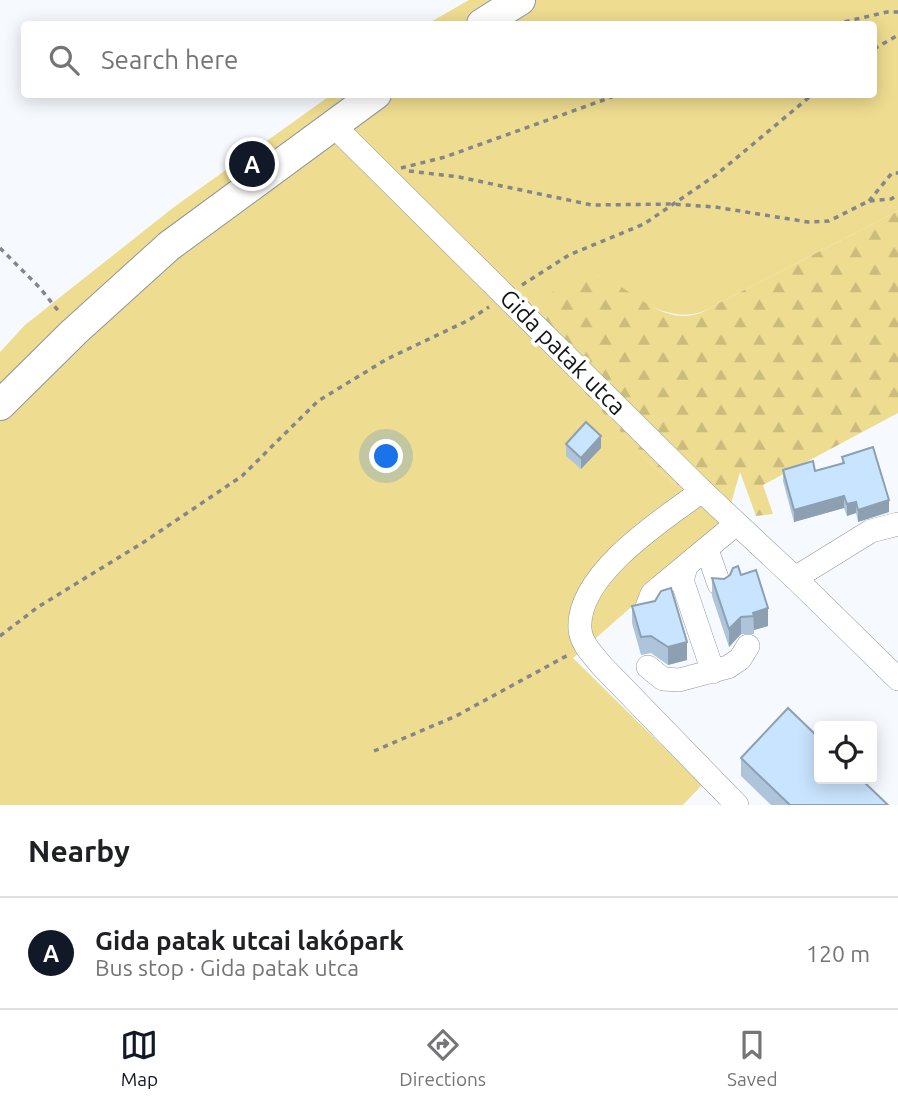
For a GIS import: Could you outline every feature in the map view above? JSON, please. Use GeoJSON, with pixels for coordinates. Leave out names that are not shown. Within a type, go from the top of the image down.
{"type":"FeatureCollection","features":[{"type":"Feature","properties":{"kind":"main road"},"geometry":{"type":"LineString","coordinates":[[487,21],[520,0]]}},
{"type":"Feature","properties":{"kind":"main road"},"geometry":{"type":"LineString","coordinates":[[0,405],[74,332],[169,246],[370,98]]}},
{"type":"Feature","properties":{"kind":"street","name":"Gida patak utca"},"geometry":{"type":"LineString","coordinates":[[332,124],[702,491],[898,679]]}},
{"type":"Feature","properties":{"kind":"street"},"geometry":{"type":"LineString","coordinates":[[702,491],[614,559],[589,594],[580,630],[585,645],[602,666],[737,805]]}},
{"type":"Feature","properties":{"kind":"street"},"geometry":{"type":"LineString","coordinates":[[647,607],[652,594],[736,524]]}},
{"type":"Feature","properties":{"kind":"street"},"geometry":{"type":"LineString","coordinates":[[795,578],[871,531],[898,524]]}},
{"type":"Feature","properties":{"kind":"street"},"geometry":{"type":"LineString","coordinates":[[707,550],[719,584]]}},
{"type":"Feature","properties":{"kind":"street"},"geometry":{"type":"LineString","coordinates":[[686,567],[682,580],[713,671]]}},
{"type":"Feature","properties":{"kind":"street"},"geometry":{"type":"LineString","coordinates":[[648,667],[658,677],[671,681],[735,663],[748,646]]}},
{"type":"Feature","properties":{"kind":"path"},"geometry":{"type":"LineString","coordinates":[[848,21],[898,12]]}},
{"type":"Feature","properties":{"kind":"path"},"geometry":{"type":"LineString","coordinates":[[877,47],[898,35]]}},
{"type":"Feature","properties":{"kind":"path"},"geometry":{"type":"LineString","coordinates":[[382,173],[445,157],[609,98]]}},
{"type":"Feature","properties":{"kind":"path"},"geometry":{"type":"LineString","coordinates":[[0,636],[38,607],[164,530],[242,477],[318,401],[377,365],[469,320],[569,255],[644,223],[716,174],[808,98]]}},
{"type":"Feature","properties":{"kind":"path"},"geometry":{"type":"LineString","coordinates":[[382,173],[413,171],[459,177],[592,205],[671,204],[715,207],[808,222],[829,221],[869,201],[891,199],[898,195]]}},
{"type":"Feature","properties":{"kind":"path"},"geometry":{"type":"LineString","coordinates":[[869,201],[892,173],[898,173]]}},
{"type":"Feature","properties":{"kind":"path"},"geometry":{"type":"LineString","coordinates":[[0,248],[40,288],[74,332]]}},
{"type":"Feature","properties":{"kind":"path"},"geometry":{"type":"LineString","coordinates":[[374,751],[456,716],[585,645]]}},
{"type":"Feature","properties":{"kind":"green space"},"geometry":{"type":"Polygon","coordinates":[[[469,0],[898,0],[898,211],[701,312],[686,315],[656,308],[597,275],[580,385],[648,462],[725,525],[573,658],[702,785],[683,805],[0,805],[0,352],[25,325],[174,207],[327,98],[877,98],[877,21],[432,21],[469,0]]]}},
{"type":"Feature","properties":{"kind":"green space"},"geometry":{"type":"Polygon","coordinates":[[[898,211],[898,413],[763,485],[773,514],[756,516],[740,472],[725,525],[648,462],[522,323],[559,285],[580,272],[615,283],[662,312],[679,316],[697,314],[898,211]]]}},
{"type":"Feature","properties":{"kind":"building"},"geometry":{"type":"Polygon","coordinates":[[[586,422],[601,436],[581,458],[566,444],[586,422]]]}},
{"type":"Feature","properties":{"kind":"building"},"geometry":{"type":"Polygon","coordinates":[[[873,447],[889,500],[858,510],[856,502],[847,504],[844,496],[794,510],[783,470],[813,461],[815,471],[844,463],[842,457],[873,447]]]}},
{"type":"Feature","properties":{"kind":"building"},"geometry":{"type":"Polygon","coordinates":[[[738,566],[741,575],[756,570],[768,608],[753,613],[754,616],[741,617],[729,629],[712,578],[724,579],[738,566]]]}},
{"type":"Feature","properties":{"kind":"building"},"geometry":{"type":"Polygon","coordinates":[[[671,588],[687,642],[668,647],[651,636],[641,637],[632,606],[655,601],[661,591],[671,588]]]}},
{"type":"Feature","properties":{"kind":"building"},"geometry":{"type":"Polygon","coordinates":[[[788,708],[814,733],[814,784],[866,784],[888,805],[790,805],[741,758],[788,708]]]}},
{"type":"Feature","properties":{"kind":"place","name":"Gida patak utcai lakópark"},"geometry":{"type":"Point","coordinates":[252,164]}}]}
